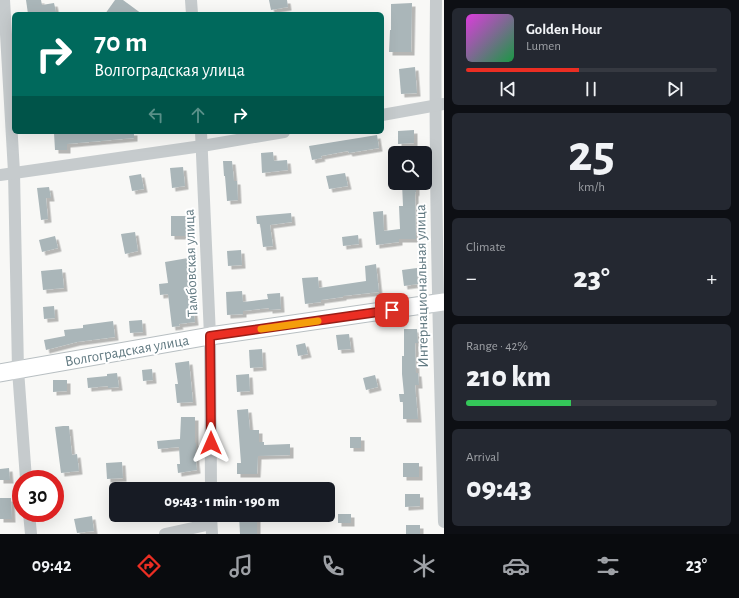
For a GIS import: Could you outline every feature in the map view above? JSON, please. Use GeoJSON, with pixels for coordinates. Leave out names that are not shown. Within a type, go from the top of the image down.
{"type":"FeatureCollection","features":[{"type":"Feature","properties":{"kind":"street"},"geometry":{"type":"LineString","coordinates":[[4,0],[14,172],[18,370],[25,470]]}},
{"type":"Feature","properties":{"kind":"street"},"geometry":{"type":"LineString","coordinates":[[191,0],[192,12]]}},
{"type":"Feature","properties":{"kind":"street","name":"Интернациональная улица"},"geometry":{"type":"LineString","coordinates":[[436,0],[439,105],[444,522]]}},
{"type":"Feature","properties":{"kind":"street"},"geometry":{"type":"LineString","coordinates":[[384,115],[439,105]]}},
{"type":"Feature","properties":{"kind":"street","name":"Тамбовская улица"},"geometry":{"type":"LineString","coordinates":[[201,134],[210,336],[211,482]]}},
{"type":"Feature","properties":{"kind":"street"},"geometry":{"type":"LineString","coordinates":[[0,174],[202,146],[272,134]]}},
{"type":"Feature","properties":{"kind":"street","name":"Волгоградская улица"},"geometry":{"type":"LineString","coordinates":[[0,373],[210,336],[441,303]]}},
{"type":"Feature","properties":{"kind":"street"},"geometry":{"type":"LineString","coordinates":[[30,522],[31,534]]}},
{"type":"Feature","properties":{"kind":"street"},"geometry":{"type":"LineString","coordinates":[[165,534],[212,524]]}},
{"type":"Feature","properties":{"kind":"building"},"geometry":{"type":"Polygon","coordinates":[[[26,0],[41,0],[42,5],[54,3],[56,12],[28,12],[26,0]]]}},
{"type":"Feature","properties":{"kind":"building"},"geometry":{"type":"Polygon","coordinates":[[[115,0],[123,0],[139,12],[106,12],[115,0]]]}},
{"type":"Feature","properties":{"kind":"building"},"geometry":{"type":"Polygon","coordinates":[[[269,0],[287,0],[288,7],[271,10],[269,0]]]}},
{"type":"Feature","properties":{"kind":"building"},"geometry":{"type":"Polygon","coordinates":[[[412,3],[411,52],[389,52],[391,4],[412,3]]]}},
{"type":"Feature","properties":{"kind":"building"},"geometry":{"type":"Polygon","coordinates":[[[415,67],[417,93],[401,94],[399,69],[415,67]]]}},
{"type":"Feature","properties":{"kind":"building"},"geometry":{"type":"Polygon","coordinates":[[[414,130],[414,143],[398,144],[398,131],[414,130]]]}},
{"type":"Feature","properties":{"kind":"building"},"geometry":{"type":"Polygon","coordinates":[[[54,134],[134,134],[134,138],[67,144],[67,150],[55,150],[54,134]]]}},
{"type":"Feature","properties":{"kind":"building"},"geometry":{"type":"Polygon","coordinates":[[[377,135],[379,148],[349,153],[348,151],[321,156],[322,158],[312,160],[309,146],[377,135]]]}},
{"type":"Feature","properties":{"kind":"building"},"geometry":{"type":"Polygon","coordinates":[[[273,152],[274,161],[287,160],[288,170],[262,173],[261,153],[273,152]]]}},
{"type":"Feature","properties":{"kind":"building"},"geometry":{"type":"Polygon","coordinates":[[[223,161],[232,161],[234,181],[237,181],[238,200],[227,201],[223,161]]]}},
{"type":"Feature","properties":{"kind":"building"},"geometry":{"type":"Polygon","coordinates":[[[183,167],[185,186],[172,188],[170,168],[183,167]]]}},
{"type":"Feature","properties":{"kind":"building"},"geometry":{"type":"Polygon","coordinates":[[[345,173],[348,186],[329,189],[326,176],[345,173]]]}},
{"type":"Feature","properties":{"kind":"building"},"geometry":{"type":"Polygon","coordinates":[[[141,174],[144,189],[132,191],[129,176],[141,174]]]}},
{"type":"Feature","properties":{"kind":"building"},"geometry":{"type":"Polygon","coordinates":[[[49,187],[51,198],[46,198],[48,219],[41,220],[37,188],[49,187]]]}},
{"type":"Feature","properties":{"kind":"building"},"geometry":{"type":"Polygon","coordinates":[[[402,190],[416,190],[416,239],[399,239],[399,242],[376,245],[373,212],[383,211],[384,231],[400,229],[399,206],[403,206],[402,190]]]}},
{"type":"Feature","properties":{"kind":"building"},"geometry":{"type":"Polygon","coordinates":[[[291,213],[292,222],[270,225],[273,246],[263,247],[260,224],[257,224],[256,216],[291,213]]]}},
{"type":"Feature","properties":{"kind":"building"},"geometry":{"type":"Polygon","coordinates":[[[171,216],[187,216],[187,236],[171,236],[171,216]]]}},
{"type":"Feature","properties":{"kind":"building"},"geometry":{"type":"Polygon","coordinates":[[[135,232],[138,251],[125,254],[121,234],[135,232]]]}},
{"type":"Feature","properties":{"kind":"building"},"geometry":{"type":"Polygon","coordinates":[[[358,235],[359,244],[343,246],[342,237],[358,235]]]}},
{"type":"Feature","properties":{"kind":"building"},"geometry":{"type":"Polygon","coordinates":[[[55,236],[58,248],[42,252],[39,240],[55,236]]]}},
{"type":"Feature","properties":{"kind":"building"},"geometry":{"type":"Polygon","coordinates":[[[241,250],[242,265],[228,266],[227,251],[241,250]]]}},
{"type":"Feature","properties":{"kind":"building"},"geometry":{"type":"Polygon","coordinates":[[[188,258],[195,322],[179,324],[180,326],[172,327],[168,294],[160,295],[159,284],[168,283],[165,262],[188,258]]]}},
{"type":"Feature","properties":{"kind":"building"},"geometry":{"type":"Polygon","coordinates":[[[376,264],[379,292],[343,296],[321,300],[321,302],[305,304],[302,278],[318,277],[319,288],[366,281],[365,266],[376,264]]]}},
{"type":"Feature","properties":{"kind":"building"},"geometry":{"type":"Polygon","coordinates":[[[417,268],[418,284],[404,286],[402,270],[417,268]]]}},
{"type":"Feature","properties":{"kind":"building"},"geometry":{"type":"Polygon","coordinates":[[[62,269],[64,288],[43,290],[41,271],[62,269]]]}},
{"type":"Feature","properties":{"kind":"building"},"geometry":{"type":"Polygon","coordinates":[[[242,291],[243,302],[268,299],[267,294],[280,293],[281,309],[269,310],[269,308],[243,311],[243,314],[227,315],[226,292],[242,291]]]}},
{"type":"Feature","properties":{"kind":"building"},"geometry":{"type":"Polygon","coordinates":[[[54,306],[55,318],[44,319],[43,307],[54,306]]]}},
{"type":"Feature","properties":{"kind":"building"},"geometry":{"type":"Polygon","coordinates":[[[142,320],[143,332],[130,333],[129,321],[142,320]]]}},
{"type":"Feature","properties":{"kind":"building"},"geometry":{"type":"Polygon","coordinates":[[[113,321],[115,337],[77,342],[46,350],[44,340],[65,336],[64,330],[83,328],[83,325],[113,321]]]}},
{"type":"Feature","properties":{"kind":"building"},"geometry":{"type":"Polygon","coordinates":[[[404,329],[417,329],[418,343],[415,343],[416,373],[418,373],[419,385],[415,385],[418,419],[403,419],[403,402],[400,402],[399,394],[404,394],[402,356],[404,356],[404,329]]]}},
{"type":"Feature","properties":{"kind":"building"},"geometry":{"type":"Polygon","coordinates":[[[349,334],[351,349],[338,350],[336,335],[349,334]]]}},
{"type":"Feature","properties":{"kind":"building"},"geometry":{"type":"Polygon","coordinates":[[[305,343],[308,354],[298,356],[296,345],[305,343]]]}},
{"type":"Feature","properties":{"kind":"building"},"geometry":{"type":"Polygon","coordinates":[[[262,349],[263,367],[250,368],[249,350],[262,349]]]}},
{"type":"Feature","properties":{"kind":"building"},"geometry":{"type":"Polygon","coordinates":[[[189,361],[193,402],[177,403],[175,384],[178,384],[175,363],[189,361]]]}},
{"type":"Feature","properties":{"kind":"building"},"geometry":{"type":"Polygon","coordinates":[[[152,369],[153,380],[143,381],[142,370],[152,369]]]}},
{"type":"Feature","properties":{"kind":"building"},"geometry":{"type":"Polygon","coordinates":[[[117,373],[119,387],[108,388],[108,386],[88,388],[87,378],[107,376],[107,374],[117,373]]]}},
{"type":"Feature","properties":{"kind":"building"},"geometry":{"type":"Polygon","coordinates":[[[249,374],[250,391],[237,392],[236,375],[249,374]]]}},
{"type":"Feature","properties":{"kind":"building"},"geometry":{"type":"Polygon","coordinates":[[[375,375],[378,387],[366,390],[363,378],[375,375]]]}},
{"type":"Feature","properties":{"kind":"building"},"geometry":{"type":"Polygon","coordinates":[[[53,380],[67,380],[67,391],[53,392],[53,380]]]}},
{"type":"Feature","properties":{"kind":"building"},"geometry":{"type":"Polygon","coordinates":[[[248,409],[250,430],[259,430],[259,442],[264,442],[264,445],[290,444],[290,455],[258,456],[257,474],[237,474],[237,463],[241,463],[237,410],[248,409]]]}},
{"type":"Feature","properties":{"kind":"building"},"geometry":{"type":"Polygon","coordinates":[[[181,417],[195,417],[195,453],[197,470],[178,473],[177,464],[180,464],[179,447],[158,449],[157,441],[180,439],[181,417]]]}},
{"type":"Feature","properties":{"kind":"building"},"geometry":{"type":"Polygon","coordinates":[[[69,426],[72,455],[77,454],[79,471],[64,473],[64,470],[61,470],[55,427],[69,426]]]}},
{"type":"Feature","properties":{"kind":"building"},"geometry":{"type":"Polygon","coordinates":[[[350,437],[361,437],[361,448],[350,448],[350,437]]]}},
{"type":"Feature","properties":{"kind":"building"},"geometry":{"type":"Polygon","coordinates":[[[122,462],[123,478],[107,479],[106,463],[122,462]]]}},
{"type":"Feature","properties":{"kind":"building"},"geometry":{"type":"Polygon","coordinates":[[[403,463],[419,463],[419,477],[403,477],[403,463]]]}},
{"type":"Feature","properties":{"kind":"building"},"geometry":{"type":"Polygon","coordinates":[[[9,468],[10,480],[0,480],[0,469],[9,468]]]}},
{"type":"Feature","properties":{"kind":"building"},"geometry":{"type":"Polygon","coordinates":[[[405,494],[420,494],[420,506],[405,507],[405,494]]]}},
{"type":"Feature","properties":{"kind":"building"},"geometry":{"type":"Polygon","coordinates":[[[0,498],[11,498],[12,519],[0,519],[0,498]]]}},
{"type":"Feature","properties":{"kind":"building"},"geometry":{"type":"Polygon","coordinates":[[[338,514],[351,514],[351,523],[338,523],[338,514]]]}},
{"type":"Feature","properties":{"kind":"building"},"geometry":{"type":"Polygon","coordinates":[[[92,516],[94,531],[77,533],[74,519],[92,516]]]}},
{"type":"Feature","properties":{"kind":"building"},"geometry":{"type":"Polygon","coordinates":[[[239,522],[257,522],[257,534],[240,534],[239,522]]]}},
{"type":"Feature","properties":{"kind":"building"},"geometry":{"type":"Polygon","coordinates":[[[406,525],[420,525],[420,534],[406,534],[406,525]]]}},
{"type":"Feature","properties":{"kind":"slow traffic"},"geometry":{"type":"LineString","coordinates":[[261,329],[318,321]]}},
{"type":"Feature","properties":{"kind":"route"},"geometry":{"type":"LineString","coordinates":[[211,443],[210,336],[392,310]]}}]}
